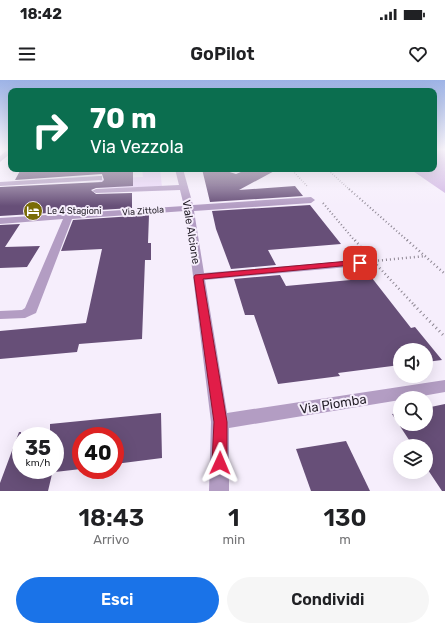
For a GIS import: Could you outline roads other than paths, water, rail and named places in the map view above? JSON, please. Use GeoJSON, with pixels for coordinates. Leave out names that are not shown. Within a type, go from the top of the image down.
{"type":"FeatureCollection","features":[{"type":"Feature","properties":{"kind":"street","name":"Viale Alcione"},"geometry":{"type":"LineString","coordinates":[[180,172],[189,208],[220,422],[220,491]]}},
{"type":"Feature","properties":{"kind":"street"},"geometry":{"type":"LineString","coordinates":[[0,184],[97,173]]}},
{"type":"Feature","properties":{"kind":"street","name":"Viale Alcione"},"geometry":{"type":"LineString","coordinates":[[96,191],[184,187]]}},
{"type":"Feature","properties":{"kind":"street","name":"Via Zittola"},"geometry":{"type":"LineString","coordinates":[[0,221],[310,200]]}},
{"type":"Feature","properties":{"kind":"street"},"geometry":{"type":"LineString","coordinates":[[0,316],[25,314],[31,310],[69,216]]}},
{"type":"Feature","properties":{"kind":"street"},"geometry":{"type":"LineString","coordinates":[[198,277],[360,263]]}},
{"type":"Feature","properties":{"kind":"street","name":"Via Piomba"},"geometry":{"type":"LineString","coordinates":[[220,422],[445,386]]}},
{"type":"Feature","properties":{"kind":"place","name":"Le 4 Stagioni"},"geometry":{"type":"Point","coordinates":[33,211]}}]}
